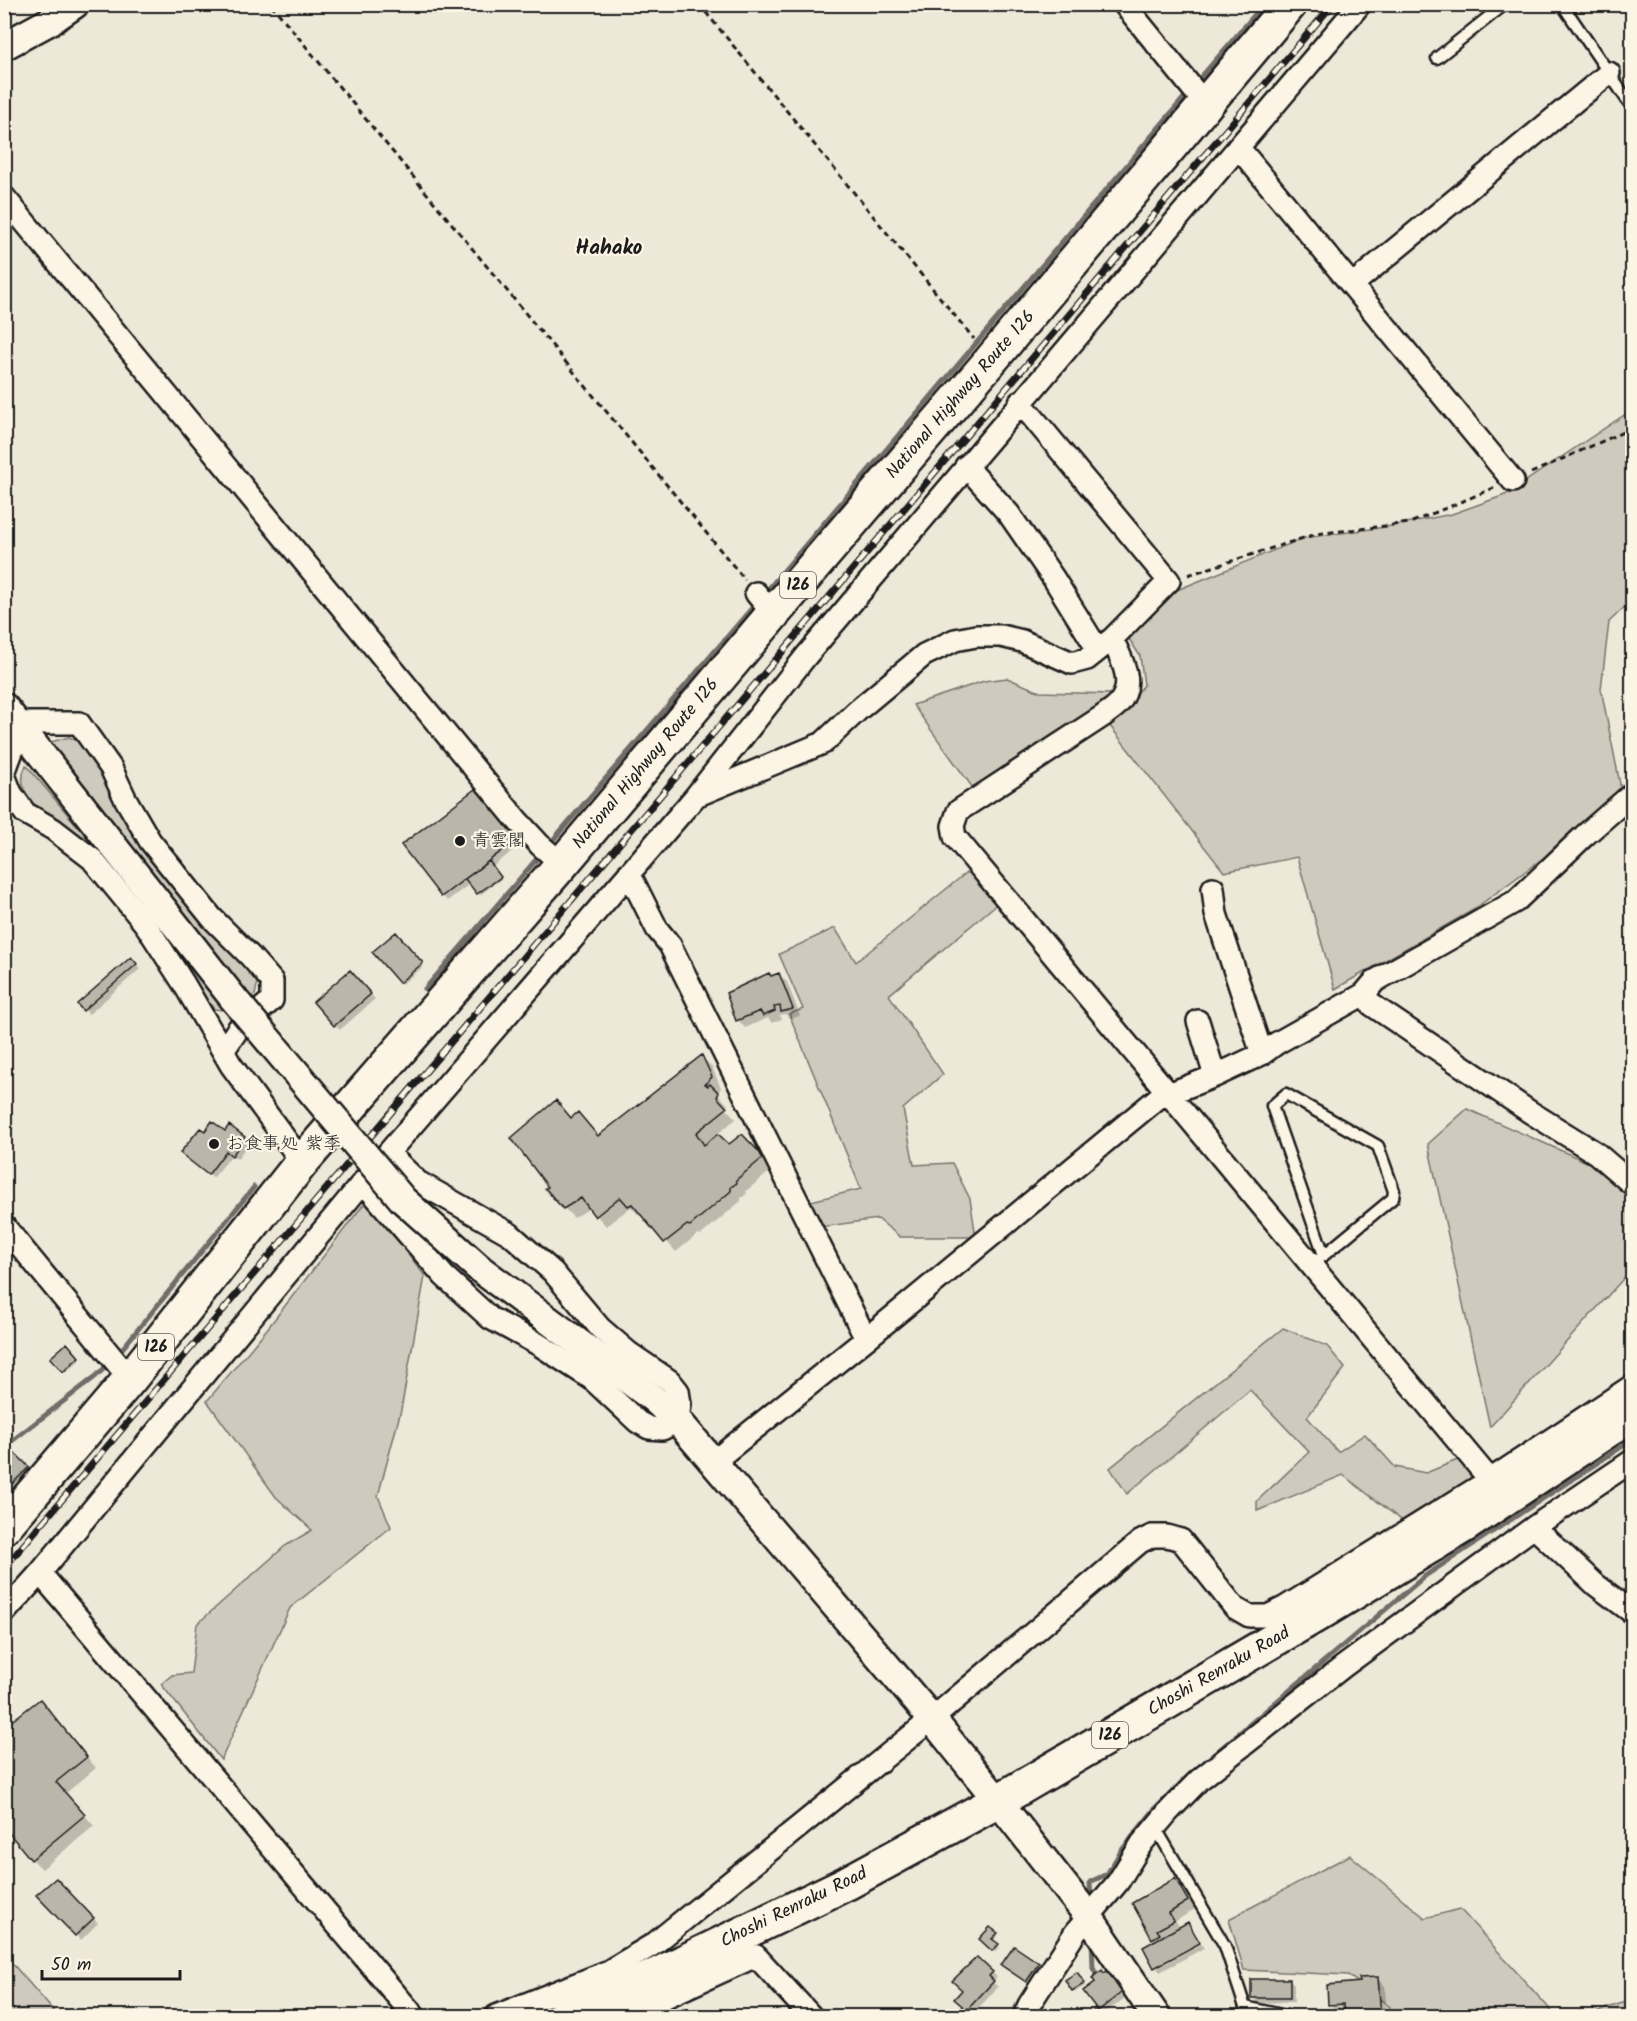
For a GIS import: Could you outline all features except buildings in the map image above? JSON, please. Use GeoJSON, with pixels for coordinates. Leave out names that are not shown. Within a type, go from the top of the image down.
{"type":"FeatureCollection","features":[{"type":"Feature","properties":{"kind":"highway","name":"National Highway Route 126"},"geometry":{"type":"LineString","coordinates":[[4,1527],[119,1365],[302,1162],[550,854],[764,603],[992,360],[1196,94],[1290,4]]}},
{"type":"Feature","properties":{"kind":"highway","name":"Choshi Renraku Road"},"geometry":{"type":"LineString","coordinates":[[564,2016],[619,1993],[847,1883],[998,1801],[1325,1610],[1462,1527],[1632,1414]]}},
{"type":"Feature","properties":{"kind":"street"},"geometry":{"type":"LineString","coordinates":[[4,46],[52,20],[75,4]]}},
{"type":"Feature","properties":{"kind":"street"},"geometry":{"type":"LineString","coordinates":[[1124,4],[1196,94]]}},
{"type":"Feature","properties":{"kind":"street"},"geometry":{"type":"LineString","coordinates":[[4,1613],[40,1573],[363,1182],[695,797],[807,655],[966,466],[1360,4]]}},
{"type":"Feature","properties":{"kind":"street"},"geometry":{"type":"LineString","coordinates":[[1352,285],[1609,73]]}},
{"type":"Feature","properties":{"kind":"street"},"geometry":{"type":"LineString","coordinates":[[1238,147],[1513,481]]}},
{"type":"Feature","properties":{"kind":"street"},"geometry":{"type":"LineString","coordinates":[[4,197],[516,819],[550,854]]}},
{"type":"Feature","properties":{"kind":"street"},"geometry":{"type":"LineString","coordinates":[[695,797],[823,743],[858,710],[924,655],[955,640],[976,636],[1001,636],[1022,641],[1056,658],[1072,663],[1087,659],[1105,645],[1169,581],[1020,402]]}},
{"type":"Feature","properties":{"kind":"street"},"geometry":{"type":"LineString","coordinates":[[966,466],[1009,514],[1054,579],[1127,671],[1120,702],[1103,716],[958,811],[953,825],[955,837],[1167,1093],[1318,1260],[1490,1480]]}},
{"type":"Feature","properties":{"kind":"street"},"geometry":{"type":"LineString","coordinates":[[11,715],[17,738],[4,774],[11,793],[25,813],[53,829],[92,859],[146,926],[184,984],[223,1051],[302,1162]]}},
{"type":"Feature","properties":{"kind":"street"},"geometry":{"type":"LineString","coordinates":[[11,715],[233,998],[403,1200],[480,1269],[655,1400],[678,1420],[932,1719],[998,1801],[1089,1917],[1156,2016]]}},
{"type":"Feature","properties":{"kind":"street"},"geometry":{"type":"LineString","coordinates":[[11,715],[78,723],[111,768],[150,841],[212,918],[272,981],[273,1000],[238,1029],[223,1051]]}},
{"type":"Feature","properties":{"kind":"street"},"geometry":{"type":"LineString","coordinates":[[713,1462],[1158,1098],[1215,1076],[1262,1054],[1277,1043],[1364,994],[1375,981],[1516,901],[1632,794]]}},
{"type":"Feature","properties":{"kind":"street"},"geometry":{"type":"LineString","coordinates":[[629,873],[657,929],[670,945],[866,1339]]}},
{"type":"Feature","properties":{"kind":"street"},"geometry":{"type":"LineString","coordinates":[[1213,888],[1216,914],[1262,1054]]}},
{"type":"Feature","properties":{"kind":"street"},"geometry":{"type":"LineString","coordinates":[[1364,994],[1372,1005],[1530,1112],[1596,1153],[1632,1184]]}},
{"type":"Feature","properties":{"kind":"street"},"geometry":{"type":"LineString","coordinates":[[1198,1021],[1215,1076]]}},
{"type":"Feature","properties":{"kind":"street"},"geometry":{"type":"LineString","coordinates":[[388,1153],[418,1182],[510,1234],[553,1272],[600,1328],[674,1386],[678,1391],[680,1404],[678,1420]]}},
{"type":"Feature","properties":{"kind":"street"},"geometry":{"type":"LineString","coordinates":[[363,1182],[444,1276],[490,1318],[538,1344],[592,1379],[638,1422],[649,1428],[662,1430],[678,1420]]}},
{"type":"Feature","properties":{"kind":"street"},"geometry":{"type":"LineString","coordinates":[[4,1227],[119,1365]]}},
{"type":"Feature","properties":{"kind":"street"},"geometry":{"type":"LineString","coordinates":[[496,2016],[609,1971],[654,1944],[932,1719],[1140,1542],[1152,1536],[1167,1536],[1181,1540],[1234,1608],[1249,1616],[1268,1616],[1490,1480],[1632,1386]]}},
{"type":"Feature","properties":{"kind":"street"},"geometry":{"type":"LineString","coordinates":[[1024,2016],[1075,1933],[1118,1882],[1142,1843],[1199,1780],[1272,1720],[1344,1666],[1534,1527],[1632,1461]]}},
{"type":"Feature","properties":{"kind":"street"},"geometry":{"type":"LineString","coordinates":[[1534,1527],[1596,1585],[1632,1612]]}},
{"type":"Feature","properties":{"kind":"street"},"geometry":{"type":"LineString","coordinates":[[40,1573],[414,2016]]}},
{"type":"Feature","properties":{"kind":"street"},"geometry":{"type":"LineString","coordinates":[[624,2016],[756,1956],[811,2016]]}},
{"type":"Feature","properties":{"kind":"lane"},"geometry":{"type":"LineString","coordinates":[[1437,58],[1505,4]]}},
{"type":"Feature","properties":{"kind":"lane"},"geometry":{"type":"LineString","coordinates":[[1562,4],[1632,107]]}},
{"type":"Feature","properties":{"kind":"lane"},"geometry":{"type":"LineString","coordinates":[[1286,1094],[1378,1146],[1394,1191],[1393,1198],[1318,1260],[1272,1106],[1286,1094]]}},
{"type":"Feature","properties":{"kind":"lane"},"geometry":{"type":"LineString","coordinates":[[1155,1827],[1225,1946],[1245,2007],[1286,2016]]}},
{"type":"Feature","properties":{"kind":"path"},"geometry":{"type":"LineString","coordinates":[[271,4],[764,603]]}},
{"type":"Feature","properties":{"kind":"path"},"geometry":{"type":"LineString","coordinates":[[699,4],[969,333]]}},
{"type":"Feature","properties":{"kind":"path"},"geometry":{"type":"LineString","coordinates":[[1169,581],[1316,534],[1410,523],[1513,481],[1632,428]]}},
{"type":"Feature","properties":{"kind":"shaded area"},"geometry":{"type":"Polygon","coordinates":[[[1632,410],[1632,600],[1609,622],[1601,689],[1623,799],[1473,910],[1335,989],[1297,857],[1224,872],[1110,726],[1144,685],[1140,656],[1128,637],[1177,590],[1304,538],[1386,527],[1452,514],[1505,495],[1632,410]]]}},
{"type":"Feature","properties":{"kind":"shaded area"},"geometry":{"type":"Polygon","coordinates":[[[1007,678],[1040,692],[1111,694],[1103,709],[975,791],[913,705],[984,681],[1007,678]]]}},
{"type":"Feature","properties":{"kind":"shaded area"},"geometry":{"type":"Polygon","coordinates":[[[69,737],[82,743],[255,974],[257,986],[255,995],[250,997],[51,742],[69,737]]]}},
{"type":"Feature","properties":{"kind":"shaded area"},"geometry":{"type":"Polygon","coordinates":[[[26,765],[232,1009],[214,1009],[179,966],[34,807],[23,782],[26,765]]]}},
{"type":"Feature","properties":{"kind":"shaded area"},"geometry":{"type":"Polygon","coordinates":[[[971,869],[998,903],[889,995],[943,1074],[903,1109],[914,1165],[952,1163],[970,1199],[976,1237],[900,1237],[878,1219],[820,1227],[811,1201],[861,1189],[789,1014],[803,1009],[779,954],[835,928],[856,962],[971,869]]]}},
{"type":"Feature","properties":{"kind":"shaded area"},"geometry":{"type":"Polygon","coordinates":[[[1467,1109],[1632,1182],[1632,1269],[1490,1427],[1428,1144],[1467,1109]]]}},
{"type":"Feature","properties":{"kind":"shaded area"},"geometry":{"type":"Polygon","coordinates":[[[367,1200],[425,1276],[401,1410],[378,1496],[391,1527],[290,1608],[221,1760],[161,1684],[172,1675],[191,1673],[197,1624],[285,1546],[312,1530],[276,1497],[207,1401],[267,1329],[367,1200]]]}},
{"type":"Feature","properties":{"kind":"shaded area"},"geometry":{"type":"Polygon","coordinates":[[[1283,1328],[1327,1346],[1345,1368],[1307,1417],[1338,1452],[1365,1434],[1395,1467],[1426,1473],[1467,1456],[1496,1497],[1426,1539],[1343,1475],[1257,1511],[1257,1501],[1309,1452],[1250,1390],[1127,1494],[1110,1468],[1283,1328]]]}},
{"type":"Feature","properties":{"kind":"shaded area"},"geometry":{"type":"Polygon","coordinates":[[[1350,1855],[1425,1918],[1460,1909],[1556,2016],[1384,2016],[1390,2007],[1348,1975],[1244,1970],[1229,1919],[1350,1855]]]}},
{"type":"Feature","properties":{"kind":"shaded area"},"geometry":{"type":"Polygon","coordinates":[[[4,1954],[58,2016],[5,2016],[4,1954]]]}},
{"type":"Feature","properties":{"kind":"shaded area"},"geometry":{"type":"Polygon","coordinates":[[[1632,2000],[1632,2016],[1590,2016],[1607,2008],[1632,2000]]]}},
{"type":"Feature","properties":{"kind":"waterway"},"geometry":{"type":"LineString","coordinates":[[1196,83],[1264,4]]}},
{"type":"Feature","properties":{"kind":"waterway"},"geometry":{"type":"LineString","coordinates":[[764,594],[1188,93]]}},
{"type":"Feature","properties":{"kind":"waterway"},"geometry":{"type":"LineString","coordinates":[[547,847],[758,601]]}},
{"type":"Feature","properties":{"kind":"waterway"},"geometry":{"type":"LineString","coordinates":[[425,989],[541,854]]}},
{"type":"Feature","properties":{"kind":"waterway"},"geometry":{"type":"LineString","coordinates":[[117,1355],[254,1187]]}},
{"type":"Feature","properties":{"kind":"waterway"},"geometry":{"type":"LineString","coordinates":[[4,1447],[111,1362]]}},
{"type":"Feature","properties":{"kind":"waterway"},"geometry":{"type":"LineString","coordinates":[[1205,1762],[1425,1576],[1632,1440]]}},
{"type":"Feature","properties":{"kind":"waterway"},"geometry":{"type":"LineString","coordinates":[[1091,1903],[1090,1882],[1107,1874],[1121,1851],[1154,1810],[1188,1776]]}},
{"type":"Feature","properties":{"kind":"waterway"},"geometry":{"type":"LineString","coordinates":[[1092,1939],[1093,1968],[1097,1974],[1097,1980]]}},
{"type":"Feature","properties":{"kind":"waterway"},"geometry":{"type":"LineString","coordinates":[[1092,2016],[1097,2001]]}},
{"type":"Feature","properties":{"kind":"railway"},"geometry":{"type":"LineString","coordinates":[[4,1568],[1333,4]]}},
{"type":"Feature","properties":{"kind":"place","name":"青雲閣"},"geometry":{"type":"Point","coordinates":[460,841]}},
{"type":"Feature","properties":{"kind":"place","name":"お食事処 紫季"},"geometry":{"type":"Point","coordinates":[214,1144]}},
{"type":"Feature","properties":{"kind":"district","name":"Hahako"},"geometry":{"type":"Point","coordinates":[609,248]}}]}
